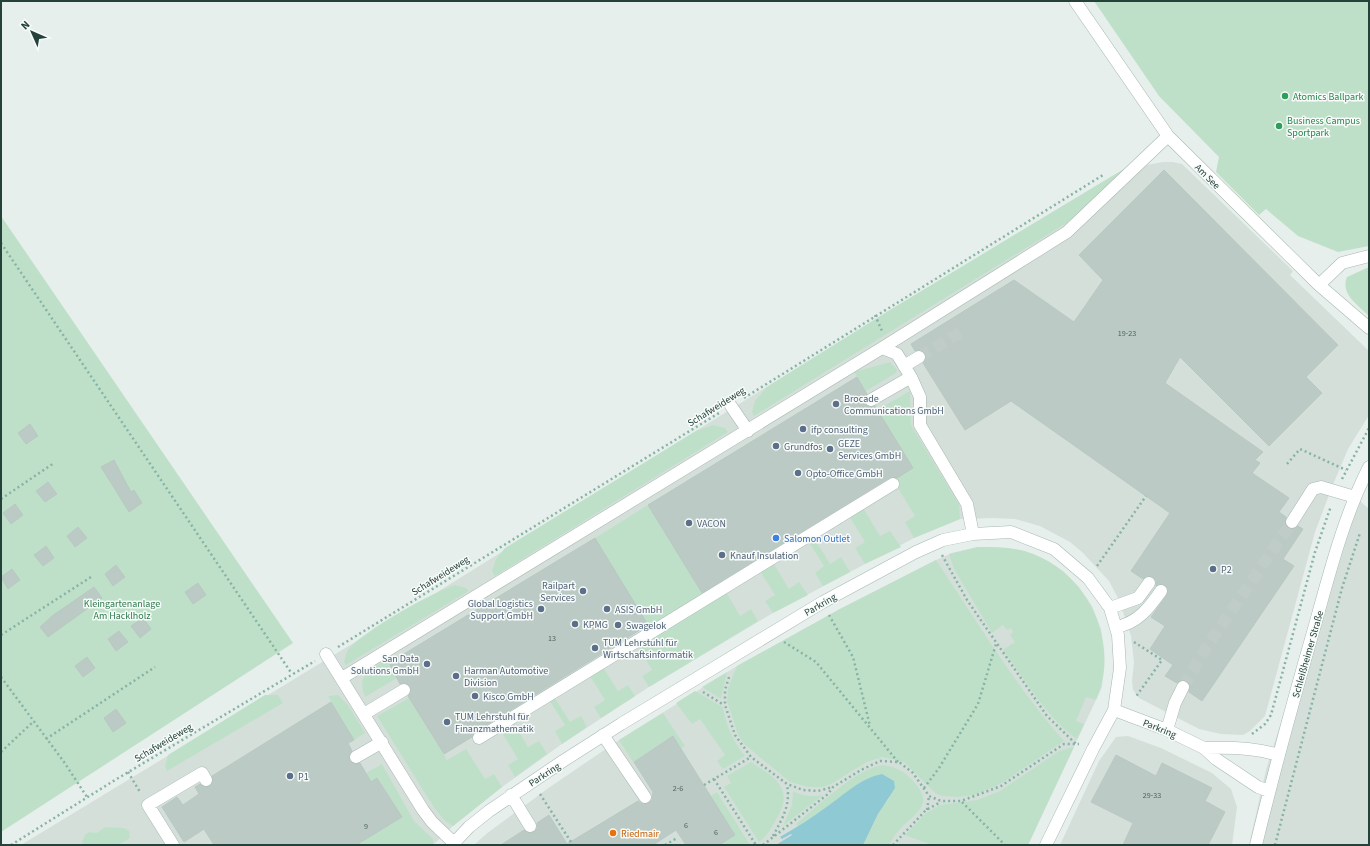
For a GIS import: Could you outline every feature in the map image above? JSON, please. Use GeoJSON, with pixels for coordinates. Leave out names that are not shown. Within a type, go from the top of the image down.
{"type":"FeatureCollection","features":[{"type":"Feature","properties":{"kind":"street","name":"Am See"},"geometry":{"type":"LineString","coordinates":[[1074,1],[1168,136],[1319,285],[1369,328]]}},
{"type":"Feature","properties":{"kind":"street"},"geometry":{"type":"LineString","coordinates":[[342,678],[748,431],[1067,232],[1168,136]]}},
{"type":"Feature","properties":{"kind":"street"},"geometry":{"type":"LineString","coordinates":[[1319,285],[1342,263],[1369,256]]}},
{"type":"Feature","properties":{"kind":"street"},"geometry":{"type":"LineString","coordinates":[[882,348],[897,354],[911,377],[920,397],[920,425],[966,504],[973,534]]}},
{"type":"Feature","properties":{"kind":"street"},"geometry":{"type":"LineString","coordinates":[[904,366],[919,357]]}},
{"type":"Feature","properties":{"kind":"street"},"geometry":{"type":"LineString","coordinates":[[871,400],[911,377]]}},
{"type":"Feature","properties":{"kind":"street"},"geometry":{"type":"LineString","coordinates":[[731,406],[748,431]]}},
{"type":"Feature","properties":{"kind":"street","name":"Schleißheimer Straße"},"geometry":{"type":"LineString","coordinates":[[1256,845],[1278,755],[1336,548],[1355,497],[1369,467]]}},
{"type":"Feature","properties":{"kind":"street"},"geometry":{"type":"LineString","coordinates":[[479,738],[893,484]]}},
{"type":"Feature","properties":{"kind":"street"},"geometry":{"type":"LineString","coordinates":[[1292,522],[1313,489],[1321,486],[1355,497]]}},
{"type":"Feature","properties":{"kind":"street","name":"Parkring"},"geometry":{"type":"LineString","coordinates":[[453,844],[469,827],[511,795],[603,735],[771,632],[864,579],[943,540],[973,534],[1011,532],[1054,549],[1088,578],[1110,608],[1116,627],[1120,668],[1114,710],[1093,749],[1046,845]]}},
{"type":"Feature","properties":{"kind":"street"},"geometry":{"type":"LineString","coordinates":[[1110,608],[1138,598],[1150,583]]}},
{"type":"Feature","properties":{"kind":"street"},"geometry":{"type":"LineString","coordinates":[[1116,627],[1139,618],[1148,610],[1161,591]]}},
{"type":"Feature","properties":{"kind":"street"},"geometry":{"type":"LineString","coordinates":[[326,654],[423,810],[453,844]]}},
{"type":"Feature","properties":{"kind":"street"},"geometry":{"type":"LineString","coordinates":[[1167,730],[1175,703],[1182,687]]}},
{"type":"Feature","properties":{"kind":"street"},"geometry":{"type":"LineString","coordinates":[[364,714],[404,690]]}},
{"type":"Feature","properties":{"kind":"street","name":"Parkring"},"geometry":{"type":"LineString","coordinates":[[1114,710],[1167,730],[1204,748],[1216,759],[1258,787],[1269,791]]}},
{"type":"Feature","properties":{"kind":"street"},"geometry":{"type":"LineString","coordinates":[[603,735],[645,797]]}},
{"type":"Feature","properties":{"kind":"street"},"geometry":{"type":"LineString","coordinates":[[356,757],[382,742]]}},
{"type":"Feature","properties":{"kind":"street","name":"Parkring"},"geometry":{"type":"LineString","coordinates":[[1204,748],[1222,747],[1244,749],[1278,755]]}},
{"type":"Feature","properties":{"kind":"street"},"geometry":{"type":"LineString","coordinates":[[173,845],[148,804],[202,773],[206,780]]}},
{"type":"Feature","properties":{"kind":"street"},"geometry":{"type":"LineString","coordinates":[[511,795],[530,826]]}},
{"type":"Feature","properties":{"kind":"path","name":"Schafweideweg"},"geometry":{"type":"LineString","coordinates":[[11,845],[128,772],[326,654],[731,406],[1104,175]]}},
{"type":"Feature","properties":{"kind":"path"},"geometry":{"type":"LineString","coordinates":[[1,244],[292,674]]}},
{"type":"Feature","properties":{"kind":"path"},"geometry":{"type":"LineString","coordinates":[[1244,749],[1249,736],[1265,724],[1271,715],[1315,552],[1336,491],[1369,428]]}},
{"type":"Feature","properties":{"kind":"path"},"geometry":{"type":"LineString","coordinates":[[1287,464],[1300,449],[1346,470]]}},
{"type":"Feature","properties":{"kind":"path"},"geometry":{"type":"LineString","coordinates":[[1,499],[54,463]]}},
{"type":"Feature","properties":{"kind":"path"},"geometry":{"type":"LineString","coordinates":[[1088,578],[1146,496]]}},
{"type":"Feature","properties":{"kind":"path"},"geometry":{"type":"LineString","coordinates":[[1275,845],[1338,604],[1360,531]]}},
{"type":"Feature","properties":{"kind":"path"},"geometry":{"type":"LineString","coordinates":[[942,555],[967,600],[1047,716],[1076,744]]}},
{"type":"Feature","properties":{"kind":"path"},"geometry":{"type":"LineString","coordinates":[[1,635],[90,577]]}},
{"type":"Feature","properties":{"kind":"path"},"geometry":{"type":"LineString","coordinates":[[828,613],[853,657],[870,728]]}},
{"type":"Feature","properties":{"kind":"path"},"geometry":{"type":"LineString","coordinates":[[1128,638],[1162,660],[1135,698]]}},
{"type":"Feature","properties":{"kind":"path"},"geometry":{"type":"LineString","coordinates":[[781,640],[816,662],[899,762],[913,773],[929,796],[941,802]]}},
{"type":"Feature","properties":{"kind":"path"},"geometry":{"type":"LineString","coordinates":[[924,788],[939,768],[978,704],[996,644]]}},
{"type":"Feature","properties":{"kind":"path"},"geometry":{"type":"LineString","coordinates":[[46,739],[155,667]]}},
{"type":"Feature","properties":{"kind":"path"},"geometry":{"type":"LineString","coordinates":[[729,674],[724,690],[724,705],[735,735],[751,756],[787,784],[803,790],[818,792],[833,786],[880,761],[899,762]]}},
{"type":"Feature","properties":{"kind":"path"},"geometry":{"type":"LineString","coordinates":[[1,677],[64,762],[87,798]]}},
{"type":"Feature","properties":{"kind":"path"},"geometry":{"type":"LineString","coordinates":[[702,691],[724,705]]}},
{"type":"Feature","properties":{"kind":"path"},"geometry":{"type":"LineString","coordinates":[[1,752],[34,721]]}},
{"type":"Feature","properties":{"kind":"path"},"geometry":{"type":"LineString","coordinates":[[893,845],[926,810],[941,802],[961,801],[1001,786],[1064,744],[1076,744],[1093,749]]}},
{"type":"Feature","properties":{"kind":"path"},"geometry":{"type":"LineString","coordinates":[[704,785],[751,756]]}},
{"type":"Feature","properties":{"kind":"path"},"geometry":{"type":"LineString","coordinates":[[128,772],[148,804]]}},
{"type":"Feature","properties":{"kind":"path"},"geometry":{"type":"LineString","coordinates":[[714,779],[756,845]]}},
{"type":"Feature","properties":{"kind":"path"},"geometry":{"type":"LineString","coordinates":[[532,781],[571,842]]}},
{"type":"Feature","properties":{"kind":"path"},"geometry":{"type":"LineString","coordinates":[[772,838],[787,808],[789,795],[787,784]]}},
{"type":"Feature","properties":{"kind":"path"},"geometry":{"type":"LineString","coordinates":[[763,845],[828,794],[833,786]]}},
{"type":"Feature","properties":{"kind":"path"},"geometry":{"type":"LineString","coordinates":[[926,810],[929,796]]}},
{"type":"Feature","properties":{"kind":"path"},"geometry":{"type":"LineString","coordinates":[[961,801],[1005,845]]}},
{"type":"Feature","properties":{"kind":"path"},"geometry":{"type":"LineString","coordinates":[[665,845],[671,844],[677,838]]}},
{"type":"Feature","properties":{"kind":"shaded area"},"geometry":{"type":"Polygon","coordinates":[[[1163,162],[1182,164],[1293,271],[1290,275],[1369,351],[1369,415],[1348,449],[1315,532],[1265,716],[1250,731],[1243,735],[1221,734],[1199,729],[1139,698],[1133,690],[1132,681],[1134,662],[1131,636],[1119,600],[1109,581],[1083,553],[1070,542],[1040,526],[1015,519],[960,519],[914,538],[773,613],[649,687],[562,744],[502,787],[453,826],[433,845],[21,845],[439,591],[890,310],[1124,169],[1163,162]]]}},
{"type":"Feature","properties":{"kind":"shaded area"},"geometry":{"type":"Polygon","coordinates":[[[1352,494],[1369,509],[1369,845],[1249,845],[1266,770],[1352,494]]]}},
{"type":"Feature","properties":{"kind":"shaded area"},"geometry":{"type":"Polygon","coordinates":[[[978,547],[1004,548],[1025,551],[1063,571],[1079,587],[1092,606],[1101,629],[1104,660],[1102,687],[1028,845],[474,845],[486,834],[550,787],[619,740],[737,666],[840,609],[936,560],[952,553],[978,547]]]}},
{"type":"Feature","properties":{"kind":"shaded area"},"geometry":{"type":"Polygon","coordinates":[[[1128,736],[1161,748],[1212,773],[1231,789],[1237,807],[1232,845],[1060,845],[1099,761],[1116,737],[1128,736]]]}},
{"type":"Feature","properties":{"kind":"green space","name":"Business Campus Sportpark"},"geometry":{"type":"Polygon","coordinates":[[[1094,1],[1369,1],[1369,246],[1338,252],[1298,236],[1266,209],[1259,215],[1216,172],[1219,157],[1159,96],[1094,1]]]}},
{"type":"Feature","properties":{"kind":"green space"},"geometry":{"type":"Polygon","coordinates":[[[1124,169],[1068,222],[754,416],[752,412],[755,401],[767,387],[890,310],[1124,169]]]}},
{"type":"Feature","properties":{"kind":"green space","name":"Kleingartenanlage Am Hacklholz"},"geometry":{"type":"Polygon","coordinates":[[[1,216],[293,643],[1,832],[1,216]]]}},
{"type":"Feature","properties":{"kind":"green space"},"geometry":{"type":"Polygon","coordinates":[[[1369,267],[1369,316],[1351,299],[1345,283],[1347,277],[1369,267]]]}},
{"type":"Feature","properties":{"kind":"green space"},"geometry":{"type":"Polygon","coordinates":[[[890,362],[897,370],[896,373],[866,391],[854,372],[890,362]]]}},
{"type":"Feature","properties":{"kind":"green space"},"geometry":{"type":"Polygon","coordinates":[[[910,391],[911,425],[959,504],[960,519],[914,538],[905,522],[915,516],[893,480],[913,468],[877,410],[910,391]]]}},
{"type":"Feature","properties":{"kind":"green space"},"geometry":{"type":"Polygon","coordinates":[[[713,425],[725,428],[728,432],[495,576],[492,571],[496,559],[505,548],[696,431],[713,425]]]}},
{"type":"Feature","properties":{"kind":"green space"},"geometry":{"type":"Polygon","coordinates":[[[648,505],[704,596],[650,629],[595,538],[648,505]]]}},
{"type":"Feature","properties":{"kind":"green space"},"geometry":{"type":"Polygon","coordinates":[[[862,506],[880,536],[890,531],[901,547],[865,564],[855,548],[865,542],[848,514],[862,506]]]}},
{"type":"Feature","properties":{"kind":"green space"},"geometry":{"type":"Polygon","coordinates":[[[813,536],[830,564],[841,557],[850,572],[823,586],[815,573],[824,566],[807,539],[813,536]]]}},
{"type":"Feature","properties":{"kind":"green space"},"geometry":{"type":"Polygon","coordinates":[[[978,547],[1024,551],[1046,560],[1065,573],[1081,590],[1093,610],[1101,632],[1104,655],[1103,678],[1096,700],[1086,697],[1076,721],[1084,724],[1077,739],[1056,721],[1003,650],[1015,642],[1010,635],[1013,632],[1011,628],[1007,630],[1003,625],[992,633],[954,569],[949,554],[978,547]]]}},
{"type":"Feature","properties":{"kind":"green space"},"geometry":{"type":"Polygon","coordinates":[[[936,560],[1013,676],[1064,741],[1002,783],[974,795],[958,797],[942,796],[935,793],[904,762],[882,757],[867,762],[831,784],[823,787],[808,787],[790,782],[744,744],[738,735],[727,701],[728,688],[737,666],[840,609],[936,560]]]}},
{"type":"Feature","properties":{"kind":"green space"},"geometry":{"type":"Polygon","coordinates":[[[772,561],[789,589],[799,582],[808,595],[773,613],[765,601],[775,595],[759,569],[772,561]]]}},
{"type":"Feature","properties":{"kind":"green space"},"geometry":{"type":"Polygon","coordinates":[[[455,585],[466,588],[469,591],[346,665],[344,662],[348,650],[368,633],[414,604],[455,585]]]}},
{"type":"Feature","properties":{"kind":"green space"},"geometry":{"type":"Polygon","coordinates":[[[725,590],[740,616],[751,609],[758,621],[649,687],[642,676],[652,670],[636,643],[725,590]]]}},
{"type":"Feature","properties":{"kind":"green space"},"geometry":{"type":"Polygon","coordinates":[[[386,660],[397,678],[365,697],[362,683],[363,678],[370,670],[386,660]]]}},
{"type":"Feature","properties":{"kind":"green space"},"geometry":{"type":"Polygon","coordinates":[[[601,664],[618,691],[628,685],[635,696],[601,718],[594,707],[605,700],[588,673],[601,664]]]}},
{"type":"Feature","properties":{"kind":"green space"},"geometry":{"type":"Polygon","coordinates":[[[727,672],[721,699],[702,687],[727,672]]]}},
{"type":"Feature","properties":{"kind":"green space"},"geometry":{"type":"Polygon","coordinates":[[[695,691],[723,707],[726,721],[731,733],[745,756],[723,769],[717,761],[725,755],[700,719],[692,724],[676,703],[695,691]]]}},
{"type":"Feature","properties":{"kind":"green space"},"geometry":{"type":"Polygon","coordinates":[[[265,695],[278,695],[283,703],[167,771],[165,766],[168,755],[265,695]]]}},
{"type":"Feature","properties":{"kind":"green space"},"geometry":{"type":"Polygon","coordinates":[[[338,695],[348,705],[365,733],[354,740],[328,696],[338,695]]]}},
{"type":"Feature","properties":{"kind":"green space"},"geometry":{"type":"Polygon","coordinates":[[[553,695],[570,722],[581,716],[587,727],[562,744],[555,731],[565,725],[548,698],[553,695]]]}},
{"type":"Feature","properties":{"kind":"green space"},"geometry":{"type":"Polygon","coordinates":[[[409,698],[447,760],[466,749],[485,779],[494,774],[502,787],[453,826],[445,821],[433,806],[377,716],[409,698]]]}},
{"type":"Feature","properties":{"kind":"green space"},"geometry":{"type":"Polygon","coordinates":[[[663,713],[685,746],[681,748],[673,736],[633,762],[619,740],[663,713]]]}},
{"type":"Feature","properties":{"kind":"green space"},"geometry":{"type":"Polygon","coordinates":[[[512,720],[528,747],[539,741],[547,754],[515,777],[508,765],[518,759],[499,728],[512,720]]]}},
{"type":"Feature","properties":{"kind":"green space"},"geometry":{"type":"Polygon","coordinates":[[[1074,747],[1028,845],[932,845],[905,835],[925,814],[940,805],[977,800],[1000,791],[1059,751],[1074,747]]]}},
{"type":"Feature","properties":{"kind":"green space"},"geometry":{"type":"Polygon","coordinates":[[[751,762],[775,779],[783,792],[784,800],[776,820],[769,832],[759,842],[724,787],[731,783],[727,776],[751,762]]]}},
{"type":"Feature","properties":{"kind":"green space"},"geometry":{"type":"Polygon","coordinates":[[[382,764],[414,821],[433,839],[433,845],[356,845],[401,817],[378,778],[371,782],[366,773],[382,764]]]}},
{"type":"Feature","properties":{"kind":"green space"},"geometry":{"type":"Polygon","coordinates":[[[882,765],[896,768],[907,775],[920,789],[923,796],[922,806],[919,811],[900,829],[889,845],[863,845],[883,805],[890,798],[827,807],[798,826],[796,824],[848,781],[871,768],[882,765]]]}},
{"type":"Feature","properties":{"kind":"green space"},"geometry":{"type":"Polygon","coordinates":[[[793,791],[807,796],[823,795],[783,826],[792,805],[793,791]]]}},
{"type":"Feature","properties":{"kind":"green space"},"geometry":{"type":"Polygon","coordinates":[[[717,792],[750,845],[719,845],[735,835],[711,796],[717,792]]]}},
{"type":"Feature","properties":{"kind":"green space"},"geometry":{"type":"Polygon","coordinates":[[[105,827],[124,828],[129,831],[130,838],[120,844],[83,845],[82,842],[85,835],[89,832],[97,833],[105,827]]]}},
{"type":"Feature","properties":{"kind":"water"},"geometry":{"type":"Polygon","coordinates":[[[882,774],[894,781],[895,788],[878,814],[863,845],[776,845],[792,835],[791,834],[782,839],[780,837],[817,814],[854,787],[867,779],[882,774]]]}},
{"type":"Feature","properties":{"kind":"building"},"geometry":{"type":"Polygon","coordinates":[[[1164,170],[1338,345],[1306,377],[1322,393],[1269,446],[1180,357],[1165,383],[1263,452],[1255,460],[1260,463],[1252,473],[1289,498],[1279,512],[1286,517],[1286,526],[1292,529],[1298,526],[1303,529],[1283,559],[1294,566],[1202,701],[1189,692],[1190,686],[1187,681],[1182,680],[1177,683],[1165,676],[1173,665],[1150,649],[1165,626],[1151,617],[1167,595],[1168,588],[1162,584],[1156,586],[1156,580],[1153,577],[1146,576],[1143,579],[1131,571],[1170,513],[1011,401],[965,430],[923,363],[926,357],[925,353],[919,350],[915,351],[911,344],[1014,280],[1074,322],[1103,280],[1079,255],[1164,170]]]}},
{"type":"Feature","properties":{"kind":"building"},"geometry":{"type":"Polygon","coordinates":[[[857,377],[867,394],[864,400],[865,404],[871,407],[875,406],[913,468],[897,478],[889,478],[702,593],[648,505],[857,377]]]}},
{"type":"Feature","properties":{"kind":"building"},"geometry":{"type":"Polygon","coordinates":[[[30,424],[38,436],[26,444],[18,433],[30,424]]]}},
{"type":"Feature","properties":{"kind":"building"},"geometry":{"type":"Polygon","coordinates":[[[114,460],[131,492],[134,490],[142,503],[129,512],[101,467],[114,460]]]}},
{"type":"Feature","properties":{"kind":"building"},"geometry":{"type":"Polygon","coordinates":[[[48,482],[57,494],[45,502],[36,491],[48,482]]]}},
{"type":"Feature","properties":{"kind":"building"},"geometry":{"type":"Polygon","coordinates":[[[15,504],[23,515],[11,524],[3,513],[15,504]]]}},
{"type":"Feature","properties":{"kind":"building"},"geometry":{"type":"Polygon","coordinates":[[[78,527],[87,538],[75,547],[67,536],[78,527]]]}},
{"type":"Feature","properties":{"kind":"building"},"geometry":{"type":"Polygon","coordinates":[[[595,538],[648,625],[475,732],[472,737],[444,754],[408,696],[411,690],[410,686],[404,683],[400,684],[389,663],[595,538]]]}},
{"type":"Feature","properties":{"kind":"building"},"geometry":{"type":"Polygon","coordinates":[[[46,546],[54,558],[43,566],[34,555],[46,546]]]}},
{"type":"Feature","properties":{"kind":"building"},"geometry":{"type":"Polygon","coordinates":[[[116,565],[125,577],[113,586],[105,574],[116,565]]]}},
{"type":"Feature","properties":{"kind":"building"},"geometry":{"type":"Polygon","coordinates":[[[12,569],[20,580],[8,589],[1,577],[12,569]]]}},
{"type":"Feature","properties":{"kind":"building"},"geometry":{"type":"Polygon","coordinates":[[[198,583],[206,595],[193,604],[185,592],[198,583]]]}},
{"type":"Feature","properties":{"kind":"building"},"geometry":{"type":"Polygon","coordinates":[[[94,587],[102,598],[48,637],[40,627],[52,616],[94,587]]]}},
{"type":"Feature","properties":{"kind":"building"},"geometry":{"type":"Polygon","coordinates":[[[143,618],[151,629],[140,638],[131,626],[143,618]]]}},
{"type":"Feature","properties":{"kind":"building"},"geometry":{"type":"Polygon","coordinates":[[[119,631],[128,642],[116,651],[108,639],[119,631]]]}},
{"type":"Feature","properties":{"kind":"building"},"geometry":{"type":"Polygon","coordinates":[[[87,657],[95,668],[83,677],[75,666],[87,657]]]}},
{"type":"Feature","properties":{"kind":"building","name":"P1"},"geometry":{"type":"Polygon","coordinates":[[[331,702],[354,740],[348,743],[352,751],[349,757],[350,761],[356,764],[360,763],[371,782],[377,778],[402,817],[356,845],[214,845],[204,829],[184,842],[162,807],[177,797],[183,805],[199,794],[195,787],[200,784],[206,787],[210,786],[213,780],[212,776],[331,702]]]}},
{"type":"Feature","properties":{"kind":"building"},"geometry":{"type":"Polygon","coordinates":[[[116,709],[126,723],[113,732],[104,718],[116,709]]]}},
{"type":"Feature","properties":{"kind":"building"},"geometry":{"type":"Polygon","coordinates":[[[673,736],[735,835],[719,845],[686,845],[676,830],[653,845],[501,845],[524,830],[530,833],[534,832],[537,829],[537,823],[549,815],[567,844],[638,801],[642,804],[649,803],[652,800],[653,792],[634,762],[673,736]]]}},
{"type":"Feature","properties":{"kind":"building"},"geometry":{"type":"Polygon","coordinates":[[[1116,755],[1156,776],[1162,763],[1212,788],[1205,801],[1225,812],[1208,845],[1123,845],[1133,823],[1091,802],[1116,755]]]}},
{"type":"Feature","properties":{"kind":"tunnel"},"geometry":{"type":"LineString","coordinates":[[919,357],[963,331]]}},
{"type":"Feature","properties":{"kind":"tunnel"},"geometry":{"type":"LineString","coordinates":[[1183,687],[1206,648],[1292,522]]}},
{"type":"Feature","properties":{"kind":"place","name":"Atomics Ballpark"},"geometry":{"type":"Point","coordinates":[1285,96]}},
{"type":"Feature","properties":{"kind":"place","name":"Business Campus Sportpark"},"geometry":{"type":"Point","coordinates":[1279,126]}},
{"type":"Feature","properties":{"kind":"place","name":"Brocade Communications GmbH"},"geometry":{"type":"Point","coordinates":[836,404]}},
{"type":"Feature","properties":{"kind":"place","name":"ifp consulting"},"geometry":{"type":"Point","coordinates":[803,429]}},
{"type":"Feature","properties":{"kind":"place","name":"Grundfos"},"geometry":{"type":"Point","coordinates":[776,446]}},
{"type":"Feature","properties":{"kind":"place","name":"GEZE Services GmbH"},"geometry":{"type":"Point","coordinates":[830,449]}},
{"type":"Feature","properties":{"kind":"place","name":"Opto-Office GmbH"},"geometry":{"type":"Point","coordinates":[798,473]}},
{"type":"Feature","properties":{"kind":"place","name":"VACON"},"geometry":{"type":"Point","coordinates":[689,523]}},
{"type":"Feature","properties":{"kind":"place","name":"Salomon Outlet"},"geometry":{"type":"Point","coordinates":[776,538]}},
{"type":"Feature","properties":{"kind":"place","name":"Knauf Insulation"},"geometry":{"type":"Point","coordinates":[722,555]}},
{"type":"Feature","properties":{"kind":"place","name":"P2"},"geometry":{"type":"Point","coordinates":[1213,569]}},
{"type":"Feature","properties":{"kind":"place","name":"Railpart Services"},"geometry":{"type":"Point","coordinates":[583,591]}},
{"type":"Feature","properties":{"kind":"place","name":"Global Logistics Support GmbH"},"geometry":{"type":"Point","coordinates":[541,609]}},
{"type":"Feature","properties":{"kind":"place","name":"ASIS GmbH"},"geometry":{"type":"Point","coordinates":[607,609]}},
{"type":"Feature","properties":{"kind":"place","name":"KPMG"},"geometry":{"type":"Point","coordinates":[575,624]}},
{"type":"Feature","properties":{"kind":"place","name":"Swagelok"},"geometry":{"type":"Point","coordinates":[618,625]}},
{"type":"Feature","properties":{"kind":"place","name":"TUM Lehrstuhl für Wirtschaftsinformatik"},"geometry":{"type":"Point","coordinates":[595,648]}},
{"type":"Feature","properties":{"kind":"place","name":"San Data Solutions GmbH"},"geometry":{"type":"Point","coordinates":[427,664]}},
{"type":"Feature","properties":{"kind":"place","name":"Harman Automotive Division"},"geometry":{"type":"Point","coordinates":[456,676]}},
{"type":"Feature","properties":{"kind":"place","name":"Kisco GmbH"},"geometry":{"type":"Point","coordinates":[475,696]}},
{"type":"Feature","properties":{"kind":"place","name":"TUM Lehrstuhl für Finanzmathematik"},"geometry":{"type":"Point","coordinates":[447,722]}},
{"type":"Feature","properties":{"kind":"place","name":"P1"},"geometry":{"type":"Point","coordinates":[290,776]}},
{"type":"Feature","properties":{"kind":"place","name":"Riedmair"},"geometry":{"type":"Point","coordinates":[613,833]}}]}
